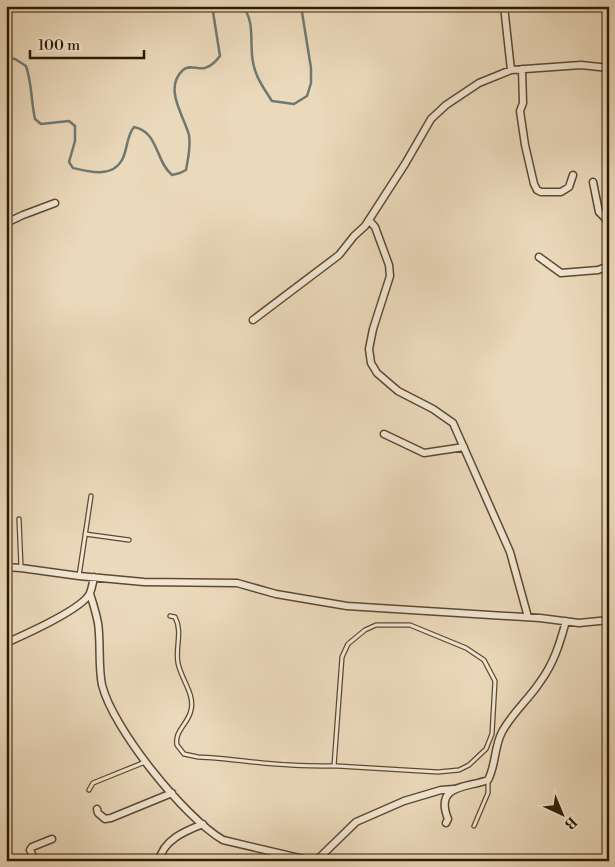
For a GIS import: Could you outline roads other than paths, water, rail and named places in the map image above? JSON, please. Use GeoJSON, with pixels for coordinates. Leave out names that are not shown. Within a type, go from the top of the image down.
{"type":"FeatureCollection","features":[{"type":"Feature","properties":{"kind":"street"},"geometry":{"type":"LineString","coordinates":[[504,6],[511,70]]}},
{"type":"Feature","properties":{"kind":"street"},"geometry":{"type":"LineString","coordinates":[[253,320],[339,255],[369,220],[403,168],[432,118],[446,105],[479,83],[511,70],[581,65],[609,68]]}},
{"type":"Feature","properties":{"kind":"street"},"geometry":{"type":"LineString","coordinates":[[522,69],[523,102],[520,111],[534,184],[537,190],[541,192],[560,192],[569,187],[573,175]]}},
{"type":"Feature","properties":{"kind":"street"},"geometry":{"type":"LineString","coordinates":[[593,182],[599,212],[609,222]]}},
{"type":"Feature","properties":{"kind":"street"},"geometry":{"type":"LineString","coordinates":[[6,223],[55,203]]}},
{"type":"Feature","properties":{"kind":"street"},"geometry":{"type":"LineString","coordinates":[[369,220],[375,227],[389,265],[390,276],[373,329],[370,349],[371,363],[377,373],[398,391],[433,409],[453,423],[510,552],[528,617]]}},
{"type":"Feature","properties":{"kind":"street"},"geometry":{"type":"LineString","coordinates":[[539,257],[561,273],[598,270],[609,266]]}},
{"type":"Feature","properties":{"kind":"street"},"geometry":{"type":"LineString","coordinates":[[384,434],[424,453],[464,447]]}},
{"type":"Feature","properties":{"kind":"street"},"geometry":{"type":"LineString","coordinates":[[6,568],[21,568],[78,576],[144,582],[237,583],[276,594],[347,606],[528,617],[579,623],[609,620]]}},
{"type":"Feature","properties":{"kind":"street"},"geometry":{"type":"LineString","coordinates":[[94,577],[90,594],[98,623],[102,683],[109,705],[146,762],[202,824],[223,840],[312,861]]}},
{"type":"Feature","properties":{"kind":"street"},"geometry":{"type":"LineString","coordinates":[[6,643],[54,620],[90,594]]}},
{"type":"Feature","properties":{"kind":"street"},"geometry":{"type":"LineString","coordinates":[[446,823],[448,819],[444,811],[444,802],[449,793],[462,785],[488,780],[492,773],[502,731],[540,682],[557,653],[566,621]]}},
{"type":"Feature","properties":{"kind":"street"},"geometry":{"type":"LineString","coordinates":[[316,861],[356,822],[404,801],[441,790],[456,789]]}},
{"type":"Feature","properties":{"kind":"street"},"geometry":{"type":"LineString","coordinates":[[97,809],[98,814],[105,819],[111,818],[172,793]]}},
{"type":"Feature","properties":{"kind":"street"},"geometry":{"type":"LineString","coordinates":[[159,861],[166,846],[173,838],[202,824]]}},
{"type":"Feature","properties":{"kind":"street"},"geometry":{"type":"LineString","coordinates":[[35,861],[30,850],[32,847],[52,839]]}},
{"type":"Feature","properties":{"kind":"lane"},"geometry":{"type":"LineString","coordinates":[[78,576],[91,496]]}},
{"type":"Feature","properties":{"kind":"lane"},"geometry":{"type":"LineString","coordinates":[[19,519],[21,568]]}},
{"type":"Feature","properties":{"kind":"lane"},"geometry":{"type":"LineString","coordinates":[[85,534],[129,540]]}},
{"type":"Feature","properties":{"kind":"lane"},"geometry":{"type":"LineString","coordinates":[[170,616],[175,617],[180,625],[177,656],[180,674],[192,696],[191,711],[176,741],[184,754],[198,757],[292,766],[334,766],[438,772],[459,770],[468,765],[486,749],[492,734],[495,681],[484,660],[466,648],[410,624],[376,625],[365,630],[348,644],[342,658],[334,766]]}},
{"type":"Feature","properties":{"kind":"lane"},"geometry":{"type":"LineString","coordinates":[[492,734],[497,746]]}},
{"type":"Feature","properties":{"kind":"lane"},"geometry":{"type":"LineString","coordinates":[[88,790],[93,783],[146,762]]}},
{"type":"Feature","properties":{"kind":"lane"},"geometry":{"type":"LineString","coordinates":[[474,826],[488,793],[488,780]]}},
{"type":"Feature","properties":{"kind":"waterway"},"geometry":{"type":"LineString","coordinates":[[6,57],[15,59],[26,66],[35,119],[41,124],[69,121],[75,126],[75,141],[69,162],[73,168],[100,172],[118,166],[134,127],[142,130],[153,141],[162,162],[172,175],[186,170],[190,144],[189,135],[175,93],[177,77],[185,68],[205,68],[212,65],[220,56],[213,12],[216,6]]}},
{"type":"Feature","properties":{"kind":"waterway"},"geometry":{"type":"LineString","coordinates":[[242,6],[251,26],[253,62],[260,82],[272,101],[294,104],[307,96],[311,83],[311,68],[301,6]]}},
{"type":"Feature","properties":{"kind":"waterway"},"geometry":{"type":"LineString","coordinates":[[363,6],[373,6]]}}]}
